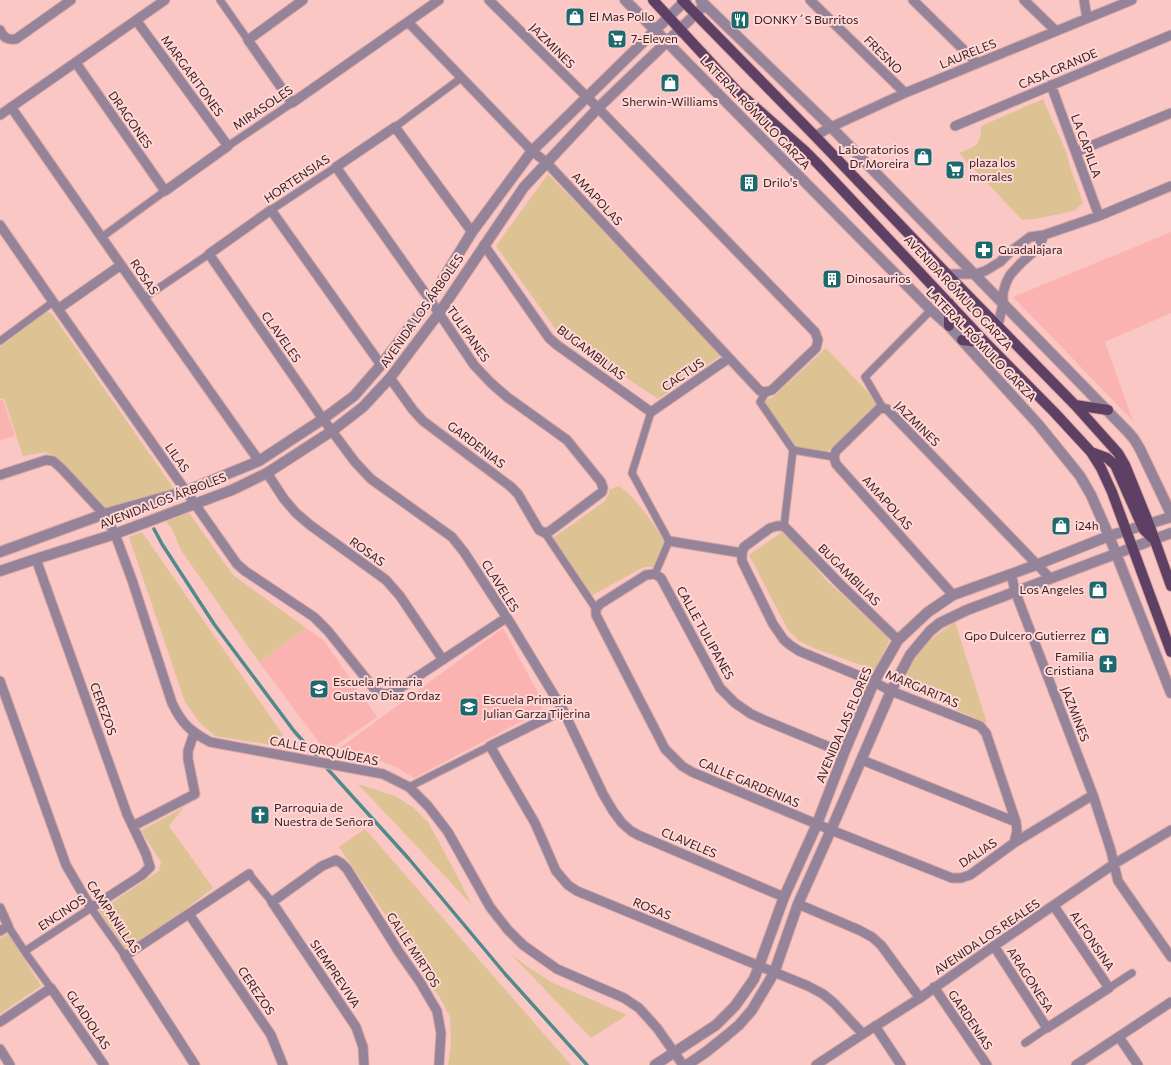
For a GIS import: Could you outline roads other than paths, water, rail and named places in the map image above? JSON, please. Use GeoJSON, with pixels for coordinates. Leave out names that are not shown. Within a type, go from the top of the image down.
{"type":"FeatureCollection","features":[{"type":"Feature","properties":{"kind":"main road","name":"AVENIDA RÓMULO GARZA"},"geometry":{"type":"LineString","coordinates":[[653,0],[737,91],[818,164],[986,343],[1091,452],[1101,468],[1112,492],[1171,652]]}},
{"type":"Feature","properties":{"kind":"main road","name":"AVENIDA RÓMULO GARZA"},"geometry":{"type":"LineString","coordinates":[[684,1],[1074,405],[1118,453],[1125,465],[1146,525],[1154,539],[1171,586]]}},
{"type":"Feature","properties":{"kind":"main road"},"geometry":{"type":"LineString","coordinates":[[949,303],[949,326]]}},
{"type":"Feature","properties":{"kind":"main road"},"geometry":{"type":"LineString","coordinates":[[962,340],[986,343]]}},
{"type":"Feature","properties":{"kind":"main road"},"geometry":{"type":"LineString","coordinates":[[1074,405],[1108,410]]}},
{"type":"Feature","properties":{"kind":"main road"},"geometry":{"type":"LineString","coordinates":[[1091,452],[1107,458],[1115,465],[1146,525]]}},
{"type":"Feature","properties":{"kind":"street"},"geometry":{"type":"LineString","coordinates":[[0,30],[5,37],[10,40],[16,39],[71,0]]}},
{"type":"Feature","properties":{"kind":"street"},"geometry":{"type":"LineString","coordinates":[[0,115],[165,0]]}},
{"type":"Feature","properties":{"kind":"street"},"geometry":{"type":"LineString","coordinates":[[220,0],[292,103]]}},
{"type":"Feature","properties":{"kind":"street"},"geometry":{"type":"LineString","coordinates":[[248,40],[303,0]]}},
{"type":"Feature","properties":{"kind":"street","name":"MIRASOLES"},"geometry":{"type":"LineString","coordinates":[[102,237],[228,146],[439,0]]}},
{"type":"Feature","properties":{"kind":"street","name":"JAZMINES"},"geometry":{"type":"LineString","coordinates":[[489,0],[598,108],[815,332],[818,340],[816,348],[772,390],[766,392]]}},
{"type":"Feature","properties":{"kind":"street","name":"LATERAL RÓMULO GARZA"},"geometry":{"type":"LineString","coordinates":[[625,0],[931,310],[949,326],[1038,424],[1072,466],[1091,495],[1109,536],[1171,694]]}},
{"type":"Feature","properties":{"kind":"street","name":"FRESNO"},"geometry":{"type":"LineString","coordinates":[[810,0],[905,93]]}},
{"type":"Feature","properties":{"kind":"street"},"geometry":{"type":"LineString","coordinates":[[913,0],[977,63]]}},
{"type":"Feature","properties":{"kind":"street"},"geometry":{"type":"LineString","coordinates":[[1024,0],[1056,32]]}},
{"type":"Feature","properties":{"kind":"street"},"geometry":{"type":"LineString","coordinates":[[1084,0],[1087,18]]}},
{"type":"Feature","properties":{"kind":"street","name":"LAURELES"},"geometry":{"type":"LineString","coordinates":[[815,136],[830,127],[905,93],[1132,0]]}},
{"type":"Feature","properties":{"kind":"street","name":"AVENIDA LOS ÁRBOLES"},"geometry":{"type":"LineString","coordinates":[[0,552],[104,514],[186,491],[259,461],[323,419],[354,396],[381,366],[430,300],[472,232],[532,151],[586,96],[656,30],[684,1]]}},
{"type":"Feature","properties":{"kind":"street"},"geometry":{"type":"LineString","coordinates":[[702,2],[830,127],[1108,410],[1134,439],[1171,514]]}},
{"type":"Feature","properties":{"kind":"street","name":"AVENIDA LOS ÁRBOLES"},"geometry":{"type":"LineString","coordinates":[[0,571],[115,534],[232,490],[267,473],[332,431],[363,407],[390,378],[439,313],[524,186],[598,108],[696,14],[702,2]]}},
{"type":"Feature","properties":{"kind":"street","name":"MARGARITONES"},"geometry":{"type":"LineString","coordinates":[[136,20],[228,146]]}},
{"type":"Feature","properties":{"kind":"street","name":"AMAPOLAS"},"geometry":{"type":"LineString","coordinates":[[408,22],[532,151],[546,162],[760,391],[766,392]]}},
{"type":"Feature","properties":{"kind":"street","name":"CASA GRANDE"},"geometry":{"type":"LineString","coordinates":[[955,126],[1171,35]]}},
{"type":"Feature","properties":{"kind":"street","name":"DRAGONES"},"geometry":{"type":"LineString","coordinates":[[76,63],[165,191]]}},
{"type":"Feature","properties":{"kind":"street","name":"HORTENSIAS"},"geometry":{"type":"LineString","coordinates":[[144,298],[271,210],[395,127],[461,78]]}},
{"type":"Feature","properties":{"kind":"street","name":"LA CAPILLA"},"geometry":{"type":"LineString","coordinates":[[1052,85],[1099,216]]}},
{"type":"Feature","properties":{"kind":"street","name":"ROSAS"},"geometry":{"type":"LineString","coordinates":[[11,107],[259,461]]}},
{"type":"Feature","properties":{"kind":"street"},"geometry":{"type":"LineString","coordinates":[[1076,152],[1171,113]]}},
{"type":"Feature","properties":{"kind":"street"},"geometry":{"type":"LineString","coordinates":[[395,127],[472,232]]}},
{"type":"Feature","properties":{"kind":"street","name":"TULIPANES"},"geometry":{"type":"LineString","coordinates":[[336,167],[474,365],[507,397],[567,440],[601,482],[603,488],[602,492],[550,531],[545,533]]}},
{"type":"Feature","properties":{"kind":"street"},"geometry":{"type":"LineString","coordinates":[[947,274],[974,274],[985,271],[991,268],[1030,237],[1044,235],[1099,216],[1171,186]]}},
{"type":"Feature","properties":{"kind":"street"},"geometry":{"type":"LineString","coordinates":[[271,210],[381,366]]}},
{"type":"Feature","properties":{"kind":"street","name":"LILAS"},"geometry":{"type":"LineString","coordinates":[[0,225],[55,306],[237,564],[245,571],[314,617],[328,631],[376,690],[382,694],[394,692],[443,660]]}},
{"type":"Feature","properties":{"kind":"street"},"geometry":{"type":"LineString","coordinates":[[998,326],[1003,303],[1003,293],[1010,274],[1035,250],[1044,235]]}},
{"type":"Feature","properties":{"kind":"street","name":"BUGAMBILIAS"},"geometry":{"type":"LineString","coordinates":[[484,245],[549,338],[651,412]]}},
{"type":"Feature","properties":{"kind":"street","name":"CLAVELES"},"geometry":{"type":"LineString","coordinates":[[208,254],[323,419],[355,462],[372,480],[452,537],[464,552],[563,710],[602,794],[622,823],[638,835],[784,897]]}},
{"type":"Feature","properties":{"kind":"street"},"geometry":{"type":"LineString","coordinates":[[0,341],[122,265]]}},
{"type":"Feature","properties":{"kind":"street"},"geometry":{"type":"LineString","coordinates":[[793,450],[834,457],[836,452],[879,409],[883,408],[865,377],[931,310]]}},
{"type":"Feature","properties":{"kind":"street","name":"CACTUS"},"geometry":{"type":"LineString","coordinates":[[651,412],[729,358]]}},
{"type":"Feature","properties":{"kind":"street","name":"GARDENIAS"},"geometry":{"type":"LineString","coordinates":[[390,378],[413,410],[423,421],[510,486],[518,494],[539,530],[545,533]]}},
{"type":"Feature","properties":{"kind":"street"},"geometry":{"type":"LineString","coordinates":[[668,541],[742,554],[744,547],[770,528],[784,526],[793,450],[760,402],[766,392]]}},
{"type":"Feature","properties":{"kind":"street","name":"JAZMINES"},"geometry":{"type":"LineString","coordinates":[[883,408],[887,409],[1050,578]]}},
{"type":"Feature","properties":{"kind":"street"},"geometry":{"type":"LineString","coordinates":[[545,533],[596,609],[600,604],[646,575],[655,574],[668,541],[632,473],[651,412]]}},
{"type":"Feature","properties":{"kind":"street","name":"AMAPOLAS"},"geometry":{"type":"LineString","coordinates":[[834,457],[836,464],[953,595]]}},
{"type":"Feature","properties":{"kind":"street","name":"CALLE ORQUÍDEAS"},"geometry":{"type":"LineString","coordinates":[[0,476],[46,460],[53,461],[104,514],[115,534],[132,580],[172,703],[179,717],[194,733],[210,742],[383,774],[409,787],[428,806],[448,832],[490,907],[523,946],[557,969],[624,998],[639,1008],[657,1028],[683,1065]]}},
{"type":"Feature","properties":{"kind":"street","name":"ROSAS"},"geometry":{"type":"LineString","coordinates":[[267,473],[296,514],[386,580],[400,596],[443,660]]}},
{"type":"Feature","properties":{"kind":"street","name":"AVENIDA LAS FLORES"},"geometry":{"type":"LineString","coordinates":[[655,1065],[703,1034],[726,1016],[735,1006],[754,978],[784,897],[817,824],[844,753],[874,682],[898,640],[928,612],[953,595],[1036,565],[1109,536],[1171,517]]}},
{"type":"Feature","properties":{"kind":"street","name":"BUGAMBILIAS"},"geometry":{"type":"LineString","coordinates":[[784,526],[841,585],[898,640]]}},
{"type":"Feature","properties":{"kind":"street"},"geometry":{"type":"LineString","coordinates":[[686,1065],[711,1048],[739,1025],[752,1010],[774,973],[798,904],[832,830],[891,690],[910,655],[930,631],[940,623],[967,610],[1171,533]]}},
{"type":"Feature","properties":{"kind":"street","name":"MARGARITAS"},"geometry":{"type":"LineString","coordinates":[[742,554],[742,561],[773,624],[784,640],[799,651],[980,726],[986,733],[1016,822]]}},
{"type":"Feature","properties":{"kind":"street","name":"CEREZOS"},"geometry":{"type":"LineString","coordinates":[[36,559],[127,814],[146,854],[150,867]]}},
{"type":"Feature","properties":{"kind":"street","name":"CALLE TULIPANES"},"geometry":{"type":"LineString","coordinates":[[655,574],[661,578],[720,688],[735,703],[758,717],[844,753]]}},
{"type":"Feature","properties":{"kind":"street","name":"JAZMINES"},"geometry":{"type":"LineString","coordinates":[[1011,574],[1015,591],[1093,795],[1111,851],[1118,881],[1171,957]]}},
{"type":"Feature","properties":{"kind":"street","name":"CALLE GARDENIAS"},"geometry":{"type":"LineString","coordinates":[[596,609],[596,615],[665,749],[682,766],[692,772],[817,824],[952,878]]}},
{"type":"Feature","properties":{"kind":"street"},"geometry":{"type":"LineString","coordinates":[[443,660],[506,618]]}},
{"type":"Feature","properties":{"kind":"street","name":"CAMPANILLAS"},"geometry":{"type":"LineString","coordinates":[[0,681],[66,865],[91,908],[126,956],[195,1065]]}},
{"type":"Feature","properties":{"kind":"street"},"geometry":{"type":"LineString","coordinates":[[409,787],[563,710]]}},
{"type":"Feature","properties":{"kind":"street"},"geometry":{"type":"LineString","coordinates":[[133,826],[196,794],[188,759],[188,751],[194,733]]}},
{"type":"Feature","properties":{"kind":"street","name":"ROSAS"},"geometry":{"type":"LineString","coordinates":[[490,746],[535,823],[556,871],[568,885],[576,891],[808,986],[823,994],[834,1003],[863,1034]]}},
{"type":"Feature","properties":{"kind":"street"},"geometry":{"type":"LineString","coordinates":[[862,760],[1016,822],[1017,831],[1014,843]]}},
{"type":"Feature","properties":{"kind":"street","name":"DALIAS"},"geometry":{"type":"LineString","coordinates":[[952,878],[970,876],[1014,843],[1093,795]]}},
{"type":"Feature","properties":{"kind":"street","name":"AVENIDA LOS REALES"},"geometry":{"type":"LineString","coordinates":[[817,1065],[920,998],[1114,864],[1171,830]]}},
{"type":"Feature","properties":{"kind":"street","name":"CALLE MIRTOS"},"geometry":{"type":"LineString","coordinates":[[272,902],[322,866],[336,860],[341,862],[347,869],[437,1011],[441,1033],[439,1065]]}},
{"type":"Feature","properties":{"kind":"street","name":"ENCINOS"},"geometry":{"type":"LineString","coordinates":[[25,951],[142,875],[150,867]]}},
{"type":"Feature","properties":{"kind":"street"},"geometry":{"type":"LineString","coordinates":[[126,956],[249,874],[272,902]]}},
{"type":"Feature","properties":{"kind":"street","name":"SIEMPREVIVA"},"geometry":{"type":"LineString","coordinates":[[272,902],[356,1027],[363,1047],[364,1065]]}},
{"type":"Feature","properties":{"kind":"street"},"geometry":{"type":"LineString","coordinates":[[798,904],[872,937],[880,945],[920,998]]}},
{"type":"Feature","properties":{"kind":"street","name":"ALFONSINA"},"geometry":{"type":"LineString","coordinates":[[1047,1028],[1109,988],[1054,906]]}},
{"type":"Feature","properties":{"kind":"street"},"geometry":{"type":"LineString","coordinates":[[0,908],[8,926],[51,988],[0,1022]]}},
{"type":"Feature","properties":{"kind":"street","name":"CEREZOS"},"geometry":{"type":"LineString","coordinates":[[189,914],[271,1035],[283,1065]]}},
{"type":"Feature","properties":{"kind":"street"},"geometry":{"type":"LineString","coordinates":[[0,930],[8,926]]}},
{"type":"Feature","properties":{"kind":"street","name":"ARAGONESA"},"geometry":{"type":"LineString","coordinates":[[994,946],[1047,1028]]}},
{"type":"Feature","properties":{"kind":"street"},"geometry":{"type":"LineString","coordinates":[[1109,988],[1132,974]]}},
{"type":"Feature","properties":{"kind":"street","name":"GLADIOLAS"},"geometry":{"type":"LineString","coordinates":[[51,988],[104,1065]]}},
{"type":"Feature","properties":{"kind":"street","name":"GARDENIAS"},"geometry":{"type":"LineString","coordinates":[[934,988],[986,1065]]}},
{"type":"Feature","properties":{"kind":"street"},"geometry":{"type":"LineString","coordinates":[[1076,1065],[1171,1002]]}},
{"type":"Feature","properties":{"kind":"street"},"geometry":{"type":"LineString","coordinates":[[875,1026],[901,1065]]}},
{"type":"Feature","properties":{"kind":"street"},"geometry":{"type":"LineString","coordinates":[[1025,1043],[1047,1028]]}},
{"type":"Feature","properties":{"kind":"street"},"geometry":{"type":"LineString","coordinates":[[1119,1037],[1138,1065]]}},
{"type":"Feature","properties":{"kind":"street"},"geometry":{"type":"LineString","coordinates":[[0,1049],[10,1065]]}},
{"type":"Feature","properties":{"kind":"waterway"},"geometry":{"type":"LineString","coordinates":[[154,529],[162,544],[214,624],[294,731],[320,760]]}},
{"type":"Feature","properties":{"kind":"waterway"},"geometry":{"type":"LineString","coordinates":[[324,765],[409,859],[506,975],[587,1065]]}},
{"type":"Feature","properties":{"kind":"place","name":"El Mas Pollo"},"geometry":{"type":"Point","coordinates":[575,17]}},
{"type":"Feature","properties":{"kind":"place","name":"DONKY´S Burritos"},"geometry":{"type":"Point","coordinates":[740,20]}},
{"type":"Feature","properties":{"kind":"place","name":"7-Eleven"},"geometry":{"type":"Point","coordinates":[617,39]}},
{"type":"Feature","properties":{"kind":"place","name":"Sherwin-Williams"},"geometry":{"type":"Point","coordinates":[670,83]}},
{"type":"Feature","properties":{"kind":"place","name":"Laboratorios Dr Moreira"},"geometry":{"type":"Point","coordinates":[923,157]}},
{"type":"Feature","properties":{"kind":"place","name":"plaza los morales"},"geometry":{"type":"Point","coordinates":[955,170]}},
{"type":"Feature","properties":{"kind":"place","name":"Drilo's"},"geometry":{"type":"Point","coordinates":[749,183]}},
{"type":"Feature","properties":{"kind":"place","name":"Guadalajara"},"geometry":{"type":"Point","coordinates":[984,250]}},
{"type":"Feature","properties":{"kind":"place","name":"Dinosaurios"},"geometry":{"type":"Point","coordinates":[832,279]}},
{"type":"Feature","properties":{"kind":"place","name":"i24h"},"geometry":{"type":"Point","coordinates":[1061,526]}},
{"type":"Feature","properties":{"kind":"place","name":"Los Angeles"},"geometry":{"type":"Point","coordinates":[1098,590]}},
{"type":"Feature","properties":{"kind":"place","name":"Gpo Dulcero Gutierrez"},"geometry":{"type":"Point","coordinates":[1100,636]}},
{"type":"Feature","properties":{"kind":"place","name":"Familia Cristiana"},"geometry":{"type":"Point","coordinates":[1108,664]}},
{"type":"Feature","properties":{"kind":"place","name":"Escuela Primaria Gustavo Diaz Ordaz"},"geometry":{"type":"Point","coordinates":[319,689]}},
{"type":"Feature","properties":{"kind":"place","name":"Escuela Primaria Julian Garza Tijerina"},"geometry":{"type":"Point","coordinates":[469,707]}},
{"type":"Feature","properties":{"kind":"place","name":"Parroquia de Nuestra de Señora"},"geometry":{"type":"Point","coordinates":[260,815]}}]}
